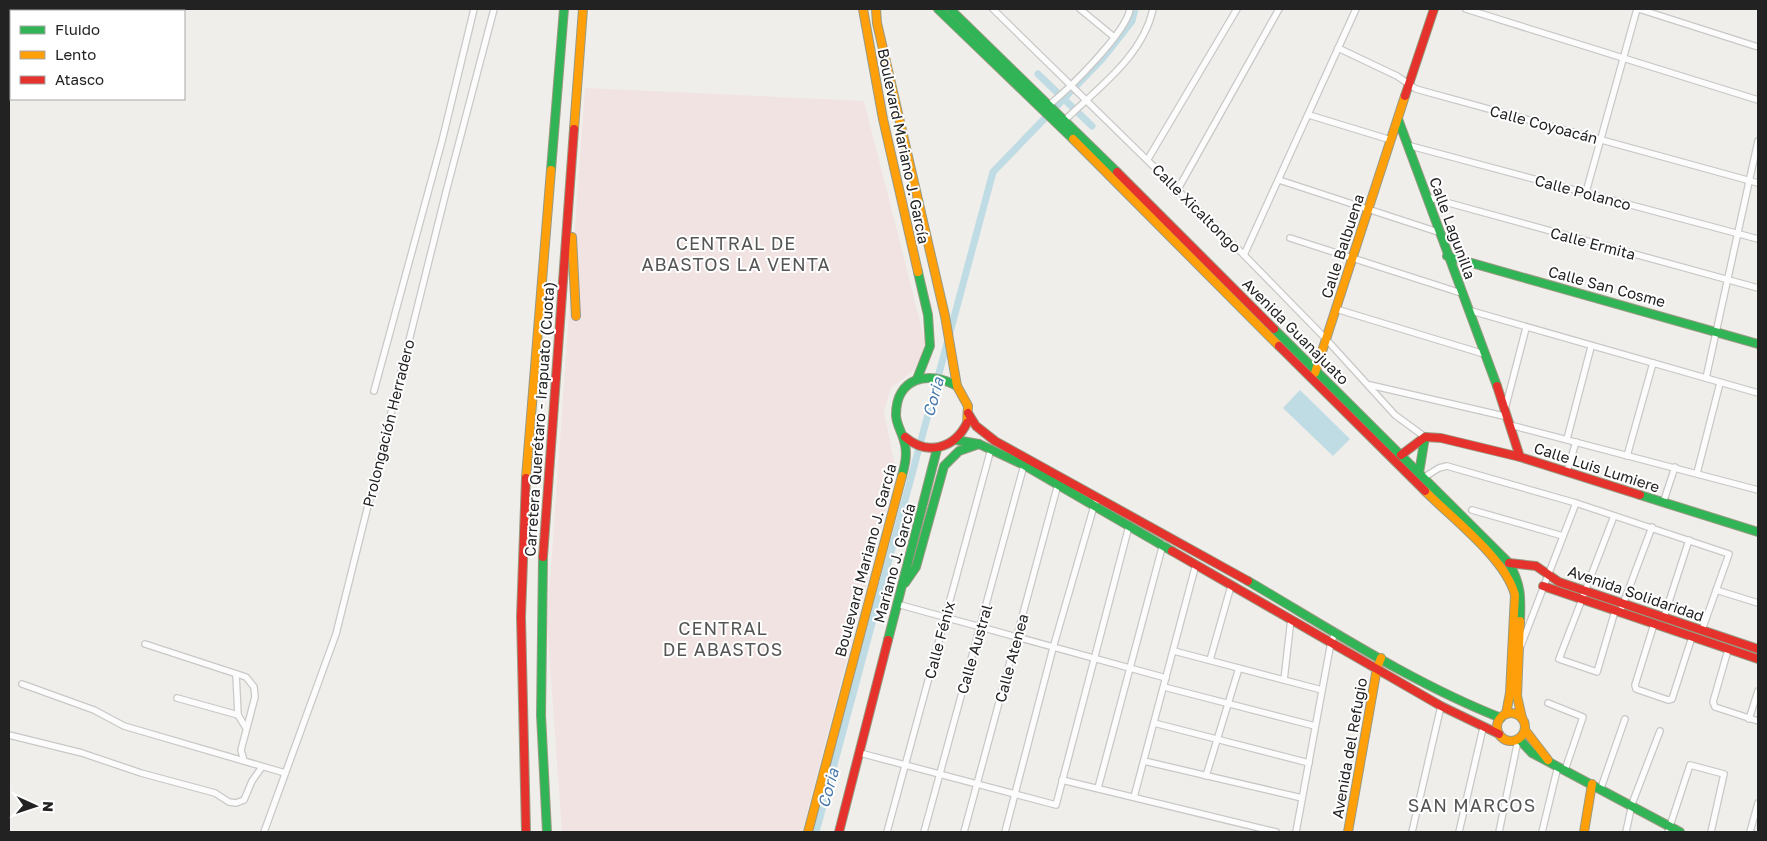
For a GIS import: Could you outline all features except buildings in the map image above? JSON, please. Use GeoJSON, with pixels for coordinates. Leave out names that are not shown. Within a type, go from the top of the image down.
{"type":"FeatureCollection","features":[{"type":"Feature","properties":{"kind":"main road","name":"Carretera Querétaro - Irapuato (Cuota)"},"geometry":{"type":"LineString","coordinates":[[526,832],[520,617],[525,489],[564,9]]}},
{"type":"Feature","properties":{"kind":"main road","name":"Carretera Querétaro - Irapuato (Cuota)"},"geometry":{"type":"LineString","coordinates":[[548,832],[541,715],[542,587],[547,484],[583,9]]}},
{"type":"Feature","properties":{"kind":"main road","name":"Boulevard Mariano J. García"},"geometry":{"type":"LineString","coordinates":[[808,832],[898,497],[905,461],[905,437],[899,428],[896,407],[905,388],[917,379],[930,346],[928,315],[883,119],[863,9]]}},
{"type":"Feature","properties":{"kind":"main road","name":"Boulevard Mariano J. García"},"geometry":{"type":"LineString","coordinates":[[876,9],[877,23],[945,316],[957,386]]}},
{"type":"Feature","properties":{"kind":"main road","name":"Avenida Guanajuato"},"geometry":{"type":"LineString","coordinates":[[938,9],[1049,108],[1066,118],[1509,563],[1515,596],[1510,693],[1503,716]]}},
{"type":"Feature","properties":{"kind":"main road","name":"Avenida Guanajuato"},"geometry":{"type":"LineString","coordinates":[[950,9],[1049,108],[1054,120],[1312,381],[1512,574],[1521,590],[1518,704],[1522,718]]}},
{"type":"Feature","properties":{"kind":"main road"},"geometry":{"type":"LineString","coordinates":[[1398,120],[1434,9]]}},
{"type":"Feature","properties":{"kind":"main road","name":"Calle Balbuena"},"geometry":{"type":"LineString","coordinates":[[1312,381],[1398,120]]}},
{"type":"Feature","properties":{"kind":"main road","name":"Calle Lagunilla"},"geometry":{"type":"LineString","coordinates":[[1398,120],[1508,417],[1520,457]]}},
{"type":"Feature","properties":{"kind":"main road"},"geometry":{"type":"LineString","coordinates":[[570,182],[572,272],[576,316]]}},
{"type":"Feature","properties":{"kind":"main road","name":"Calle San Cosme"},"geometry":{"type":"LineString","coordinates":[[1447,256],[1758,344]]}},
{"type":"Feature","properties":{"kind":"main road"},"geometry":{"type":"LineString","coordinates":[[905,437],[913,444],[928,449],[937,449],[956,440],[967,424],[966,399],[957,386],[949,380],[927,376],[917,379]]}},
{"type":"Feature","properties":{"kind":"main road"},"geometry":{"type":"LineString","coordinates":[[968,413],[976,426],[995,441],[1096,502],[1129,526],[1441,706],[1498,734],[1507,741],[1518,740],[1532,753],[1632,804],[1669,829],[1680,832]]}},
{"type":"Feature","properties":{"kind":"main road"},"geometry":{"type":"LineString","coordinates":[[1401,455],[1425,438]]}},
{"type":"Feature","properties":{"kind":"main road"},"geometry":{"type":"LineString","coordinates":[[1421,475],[1425,438]]}},
{"type":"Feature","properties":{"kind":"main road","name":"Calle Luis Lumiere"},"geometry":{"type":"LineString","coordinates":[[1425,438],[1441,438],[1520,457],[1663,504],[1758,532]]}},
{"type":"Feature","properties":{"kind":"main road"},"geometry":{"type":"LineString","coordinates":[[956,440],[991,448],[1096,502],[1311,617],[1381,658],[1473,707],[1503,716],[1514,713],[1522,718],[1525,730],[1548,760]]}},
{"type":"Feature","properties":{"kind":"main road"},"geometry":{"type":"LineString","coordinates":[[900,589],[916,567],[944,466],[949,458],[958,451],[979,444]]}},
{"type":"Feature","properties":{"kind":"main road","name":"Mariano J. García"},"geometry":{"type":"LineString","coordinates":[[839,832],[937,449]]}},
{"type":"Feature","properties":{"kind":"main road","name":"Avenida Solidaridad"},"geometry":{"type":"LineString","coordinates":[[1509,563],[1536,566],[1559,582],[1758,649]]}},
{"type":"Feature","properties":{"kind":"main road"},"geometry":{"type":"LineString","coordinates":[[1512,574],[1527,566]]}},
{"type":"Feature","properties":{"kind":"main road","name":"Avenida Solidaridad"},"geometry":{"type":"LineString","coordinates":[[1543,586],[1758,660]]}},
{"type":"Feature","properties":{"kind":"main road"},"geometry":{"type":"LineString","coordinates":[[1305,628],[1311,617]]}},
{"type":"Feature","properties":{"kind":"main road"},"geometry":{"type":"LineString","coordinates":[[1674,631],[1678,622]]}},
{"type":"Feature","properties":{"kind":"main road","name":"Avenida del Refugio"},"geometry":{"type":"LineString","coordinates":[[1348,832],[1377,668],[1381,658]]}},
{"type":"Feature","properties":{"kind":"main road"},"geometry":{"type":"LineString","coordinates":[[1498,734],[1497,726],[1503,716]]}},
{"type":"Feature","properties":{"kind":"main road"},"geometry":{"type":"LineString","coordinates":[[1518,740],[1525,730]]}},
{"type":"Feature","properties":{"kind":"main road"},"geometry":{"type":"LineString","coordinates":[[1584,832],[1592,784]]}},
{"type":"Feature","properties":{"kind":"street"},"geometry":{"type":"LineString","coordinates":[[374,391],[442,140],[474,9]]}},
{"type":"Feature","properties":{"kind":"street","name":"Prolongación Herradero"},"geometry":{"type":"LineString","coordinates":[[264,832],[336,634],[446,192],[494,9]]}},
{"type":"Feature","properties":{"kind":"street"},"geometry":{"type":"LineString","coordinates":[[993,9],[1071,88]]}},
{"type":"Feature","properties":{"kind":"street"},"geometry":{"type":"LineString","coordinates":[[1080,9],[1114,37]]}},
{"type":"Feature","properties":{"kind":"street"},"geometry":{"type":"LineString","coordinates":[[1049,108],[1071,88],[1114,37],[1130,9]]}},
{"type":"Feature","properties":{"kind":"street"},"geometry":{"type":"LineString","coordinates":[[1066,118],[1129,57],[1144,36],[1153,9]]}},
{"type":"Feature","properties":{"kind":"street"},"geometry":{"type":"LineString","coordinates":[[1148,159],[1237,9]]}},
{"type":"Feature","properties":{"kind":"street"},"geometry":{"type":"LineString","coordinates":[[1178,189],[1279,9]]}},
{"type":"Feature","properties":{"kind":"street"},"geometry":{"type":"LineString","coordinates":[[1244,255],[1356,9]]}},
{"type":"Feature","properties":{"kind":"street"},"geometry":{"type":"LineString","coordinates":[[1466,9],[1758,100]]}},
{"type":"Feature","properties":{"kind":"street"},"geometry":{"type":"LineString","coordinates":[[1586,192],[1622,58],[1638,9],[1758,47]]}},
{"type":"Feature","properties":{"kind":"street","name":"Calle Coyoacán"},"geometry":{"type":"LineString","coordinates":[[1338,48],[1397,76],[1416,89],[1758,183]]}},
{"type":"Feature","properties":{"kind":"street","name":"Calle Xicaltongo"},"geometry":{"type":"LineString","coordinates":[[1071,88],[1148,159],[1244,255],[1326,339],[1396,415],[1425,438]]}},
{"type":"Feature","properties":{"kind":"street"},"geometry":{"type":"LineString","coordinates":[[1309,115],[1391,140]]}},
{"type":"Feature","properties":{"kind":"street"},"geometry":{"type":"LineString","coordinates":[[1706,378],[1758,141]]}},
{"type":"Feature","properties":{"kind":"street","name":"Calle Polanco"},"geometry":{"type":"LineString","coordinates":[[1407,145],[1758,239]]}},
{"type":"Feature","properties":{"kind":"street"},"geometry":{"type":"LineString","coordinates":[[1279,180],[1438,232]]}},
{"type":"Feature","properties":{"kind":"street","name":"Calle Ermita"},"geometry":{"type":"LineString","coordinates":[[1427,198],[1758,288]]}},
{"type":"Feature","properties":{"kind":"street"},"geometry":{"type":"LineString","coordinates":[[1290,238],[1461,293]]}},
{"type":"Feature","properties":{"kind":"street"},"geometry":{"type":"LineString","coordinates":[[1336,309],[1484,354]]}},
{"type":"Feature","properties":{"kind":"street"},"geometry":{"type":"LineString","coordinates":[[1468,310],[1591,347],[1758,393]]}},
{"type":"Feature","properties":{"kind":"street"},"geometry":{"type":"LineString","coordinates":[[1508,417],[1526,328]]}},
{"type":"Feature","properties":{"kind":"street"},"geometry":{"type":"LineString","coordinates":[[1568,440],[1591,347]]}},
{"type":"Feature","properties":{"kind":"street"},"geometry":{"type":"LineString","coordinates":[[1627,456],[1653,363]]}},
{"type":"Feature","properties":{"kind":"street"},"geometry":{"type":"LineString","coordinates":[[1697,473],[1720,383]]}},
{"type":"Feature","properties":{"kind":"street"},"geometry":{"type":"LineString","coordinates":[[1368,384],[1508,417],[1568,440],[1758,490]]}},
{"type":"Feature","properties":{"kind":"street"},"geometry":{"type":"LineString","coordinates":[[1567,471],[1576,442]]}},
{"type":"Feature","properties":{"kind":"street","name":"Calle Fénix"},"geometry":{"type":"LineString","coordinates":[[887,832],[991,448]]}},
{"type":"Feature","properties":{"kind":"street","name":"Calle Austral"},"geometry":{"type":"LineString","coordinates":[[924,832],[938,772],[1024,465]]}},
{"type":"Feature","properties":{"kind":"street"},"geometry":{"type":"LineString","coordinates":[[1421,475],[1447,466],[1576,503],[1729,554],[1702,630]]}},
{"type":"Feature","properties":{"kind":"street"},"geometry":{"type":"LineString","coordinates":[[1663,504],[1675,468]]}},
{"type":"Feature","properties":{"kind":"street","name":"Calle Atenea"},"geometry":{"type":"LineString","coordinates":[[964,832],[1058,484]]}},
{"type":"Feature","properties":{"kind":"street"},"geometry":{"type":"LineString","coordinates":[[1005,832],[1053,648],[1096,502]]}},
{"type":"Feature","properties":{"kind":"street"},"geometry":{"type":"LineString","coordinates":[[1519,651],[1576,503]]}},
{"type":"Feature","properties":{"kind":"street"},"geometry":{"type":"LineString","coordinates":[[1472,510],[1563,536]]}},
{"type":"Feature","properties":{"kind":"street"},"geometry":{"type":"LineString","coordinates":[[1614,516],[1580,600],[1559,659],[1597,672],[1618,612],[1624,604],[1652,527]]}},
{"type":"Feature","properties":{"kind":"street"},"geometry":{"type":"LineString","coordinates":[[860,753],[938,772],[1056,805],[1129,526]]}},
{"type":"Feature","properties":{"kind":"street"},"geometry":{"type":"LineString","coordinates":[[1664,617],[1688,540]]}},
{"type":"Feature","properties":{"kind":"street"},"geometry":{"type":"LineString","coordinates":[[1098,788],[1163,544]]}},
{"type":"Feature","properties":{"kind":"street"},"geometry":{"type":"LineString","coordinates":[[1134,797],[1196,564]]}},
{"type":"Feature","properties":{"kind":"street"},"geometry":{"type":"LineString","coordinates":[[1210,660],[1231,586]]}},
{"type":"Feature","properties":{"kind":"street"},"geometry":{"type":"LineString","coordinates":[[1716,590],[1758,603]]}},
{"type":"Feature","properties":{"kind":"street"},"geometry":{"type":"LineString","coordinates":[[897,604],[1166,678]]}},
{"type":"Feature","properties":{"kind":"street"},"geometry":{"type":"LineString","coordinates":[[1284,680],[1291,619]]}},
{"type":"Feature","properties":{"kind":"street"},"geometry":{"type":"LineString","coordinates":[[1654,624],[1635,687],[1670,700],[1692,637]]}},
{"type":"Feature","properties":{"kind":"street"},"geometry":{"type":"LineString","coordinates":[[1296,832],[1331,642],[1336,632]]}},
{"type":"Feature","properties":{"kind":"street"},"geometry":{"type":"LineString","coordinates":[[145,644],[246,677],[254,687],[255,697],[241,750],[244,762]]}},
{"type":"Feature","properties":{"kind":"street"},"geometry":{"type":"LineString","coordinates":[[1728,650],[1714,697],[1715,707],[1758,722]]}},
{"type":"Feature","properties":{"kind":"street"},"geometry":{"type":"LineString","coordinates":[[1174,651],[1322,690]]}},
{"type":"Feature","properties":{"kind":"street"},"geometry":{"type":"LineString","coordinates":[[1206,776],[1239,668]]}},
{"type":"Feature","properties":{"kind":"street"},"geometry":{"type":"LineString","coordinates":[[236,674],[238,715],[246,728]]}},
{"type":"Feature","properties":{"kind":"street"},"geometry":{"type":"LineString","coordinates":[[22,684],[94,710],[124,726],[285,773]]}},
{"type":"Feature","properties":{"kind":"street"},"geometry":{"type":"LineString","coordinates":[[1164,687],[1315,726]]}},
{"type":"Feature","properties":{"kind":"street"},"geometry":{"type":"LineString","coordinates":[[1749,718],[1758,692]]}},
{"type":"Feature","properties":{"kind":"street"},"geometry":{"type":"LineString","coordinates":[[177,698],[238,715]]}},
{"type":"Feature","properties":{"kind":"street"},"geometry":{"type":"LineString","coordinates":[[1542,832],[1562,768],[1582,717],[1548,703]]}},
{"type":"Feature","properties":{"kind":"street"},"geometry":{"type":"LineString","coordinates":[[1412,832],[1441,706]]}},
{"type":"Feature","properties":{"kind":"street"},"geometry":{"type":"LineString","coordinates":[[1601,788],[1624,719]]}},
{"type":"Feature","properties":{"kind":"street"},"geometry":{"type":"LineString","coordinates":[[1154,723],[1309,763]]}},
{"type":"Feature","properties":{"kind":"street"},"geometry":{"type":"LineString","coordinates":[[1460,832],[1483,728]]}},
{"type":"Feature","properties":{"kind":"street"},"geometry":{"type":"LineString","coordinates":[[1626,832],[1632,804],[1660,731]]}},
{"type":"Feature","properties":{"kind":"street"},"geometry":{"type":"LineString","coordinates":[[9,735],[82,753],[141,773],[215,793],[229,802],[236,803],[244,800],[252,781],[262,767]]}},
{"type":"Feature","properties":{"kind":"street"},"geometry":{"type":"LineString","coordinates":[[1499,832],[1518,740]]}},
{"type":"Feature","properties":{"kind":"street"},"geometry":{"type":"LineString","coordinates":[[1144,761],[1302,798]]}},
{"type":"Feature","properties":{"kind":"street"},"geometry":{"type":"LineString","coordinates":[[1669,829],[1690,765],[1724,774],[1711,832]]}},
{"type":"Feature","properties":{"kind":"street"},"geometry":{"type":"LineString","coordinates":[[1062,780],[1276,832]]}},
{"type":"Feature","properties":{"kind":"street"},"geometry":{"type":"LineString","coordinates":[[1750,832],[1758,803]]}},
{"type":"Feature","properties":{"kind":"shaded area"},"geometry":{"type":"Polygon","coordinates":[[[585,88],[864,101],[925,341],[922,355],[913,371],[891,388],[884,411],[896,471],[802,832],[562,832],[547,623],[585,88]]]}},
{"type":"Feature","properties":{"kind":"water"},"geometry":{"type":"Polygon","coordinates":[[[1300,390],[1350,439],[1333,456],[1283,408],[1300,390]]]}},
{"type":"Feature","properties":{"kind":"waterway","name":"Coria"},"geometry":{"type":"LineString","coordinates":[[816,832],[993,172],[1103,58],[1132,21],[1135,9]]}},
{"type":"Feature","properties":{"kind":"waterway","name":"Coria"},"geometry":{"type":"LineString","coordinates":[[1038,74],[1092,126]]}},
{"type":"Feature","properties":{"kind":"traffic: fast"},"geometry":{"type":"LineString","coordinates":[[551,170],[564,9]]}},
{"type":"Feature","properties":{"kind":"traffic: fast"},"geometry":{"type":"LineString","coordinates":[[938,9],[1073,139]]}},
{"type":"Feature","properties":{"kind":"traffic: fast"},"geometry":{"type":"LineString","coordinates":[[950,9],[1117,172]]}},
{"type":"Feature","properties":{"kind":"traffic: fast"},"geometry":{"type":"LineString","coordinates":[[1398,119],[1497,386]]}},
{"type":"Feature","properties":{"kind":"traffic: fast"},"geometry":{"type":"LineString","coordinates":[[1447,256],[1758,344]]}},
{"type":"Feature","properties":{"kind":"traffic: fast"},"geometry":{"type":"LineString","coordinates":[[917,379],[930,346],[928,315],[918,272]]}},
{"type":"Feature","properties":{"kind":"traffic: fast"},"geometry":{"type":"LineString","coordinates":[[1274,329],[1509,563],[1516,578],[1519,591],[1520,621]]}},
{"type":"Feature","properties":{"kind":"traffic: fast"},"geometry":{"type":"LineString","coordinates":[[902,476],[906,450],[896,415],[897,402],[902,392],[916,380],[925,378],[936,378],[957,386]]}},
{"type":"Feature","properties":{"kind":"traffic: fast"},"geometry":{"type":"LineString","coordinates":[[1419,473],[1425,437]]}},
{"type":"Feature","properties":{"kind":"traffic: fast"},"geometry":{"type":"LineString","coordinates":[[956,440],[979,444],[1024,465],[1172,551]]}},
{"type":"Feature","properties":{"kind":"traffic: fast"},"geometry":{"type":"LineString","coordinates":[[905,583],[916,567],[944,466],[959,451],[979,444]]}},
{"type":"Feature","properties":{"kind":"traffic: fast"},"geometry":{"type":"LineString","coordinates":[[888,640],[937,449]]}},
{"type":"Feature","properties":{"kind":"traffic: fast"},"geometry":{"type":"LineString","coordinates":[[1640,495],[1758,532]]}},
{"type":"Feature","properties":{"kind":"traffic: fast"},"geometry":{"type":"LineString","coordinates":[[543,557],[541,715],[547,832]]}},
{"type":"Feature","properties":{"kind":"traffic: fast"},"geometry":{"type":"LineString","coordinates":[[1248,581],[1403,672],[1435,689],[1501,718]]}},
{"type":"Feature","properties":{"kind":"traffic: fast"},"geometry":{"type":"LineString","coordinates":[[1519,739],[1532,753],[1680,832]]}},
{"type":"Feature","properties":{"kind":"traffic: slow"},"geometry":{"type":"LineString","coordinates":[[574,129],[583,9]]}},
{"type":"Feature","properties":{"kind":"traffic: slow"},"geometry":{"type":"LineString","coordinates":[[863,9],[883,119],[918,272]]}},
{"type":"Feature","properties":{"kind":"traffic: slow"},"geometry":{"type":"LineString","coordinates":[[876,9],[877,23],[945,316],[957,386],[968,406],[967,423]]}},
{"type":"Feature","properties":{"kind":"traffic: slow"},"geometry":{"type":"LineString","coordinates":[[1315,373],[1405,96]]}},
{"type":"Feature","properties":{"kind":"traffic: slow"},"geometry":{"type":"LineString","coordinates":[[1073,139],[1279,346]]}},
{"type":"Feature","properties":{"kind":"traffic: slow"},"geometry":{"type":"LineString","coordinates":[[526,478],[551,170]]}},
{"type":"Feature","properties":{"kind":"traffic: slow"},"geometry":{"type":"LineString","coordinates":[[572,237],[576,316]]}},
{"type":"Feature","properties":{"kind":"traffic: slow"},"geometry":{"type":"LineString","coordinates":[[808,832],[902,476]]}},
{"type":"Feature","properties":{"kind":"traffic: slow"},"geometry":{"type":"LineString","coordinates":[[1425,491],[1490,553],[1510,581],[1515,595],[1510,693],[1506,714]]}},
{"type":"Feature","properties":{"kind":"traffic: slow"},"geometry":{"type":"LineString","coordinates":[[1520,621],[1517,696],[1522,718]]}},
{"type":"Feature","properties":{"kind":"traffic: slow"},"geometry":{"type":"LineString","coordinates":[[1348,832],[1377,668],[1381,658]]}},
{"type":"Feature","properties":{"kind":"traffic: slow"},"geometry":{"type":"LineString","coordinates":[[1511,713],[1521,717],[1525,727],[1521,737],[1511,741],[1501,737],[1497,727],[1501,717],[1511,713]]}},
{"type":"Feature","properties":{"kind":"traffic: slow"},"geometry":{"type":"LineString","coordinates":[[1525,730],[1548,760]]}},
{"type":"Feature","properties":{"kind":"traffic: slow"},"geometry":{"type":"LineString","coordinates":[[1584,832],[1592,784]]}},
{"type":"Feature","properties":{"kind":"traffic: jam"},"geometry":{"type":"LineString","coordinates":[[1405,96],[1434,9]]}},
{"type":"Feature","properties":{"kind":"traffic: jam"},"geometry":{"type":"LineString","coordinates":[[543,557],[574,129]]}},
{"type":"Feature","properties":{"kind":"traffic: jam"},"geometry":{"type":"LineString","coordinates":[[1117,172],[1274,329]]}},
{"type":"Feature","properties":{"kind":"traffic: jam"},"geometry":{"type":"LineString","coordinates":[[1279,346],[1425,491]]}},
{"type":"Feature","properties":{"kind":"traffic: jam"},"geometry":{"type":"LineString","coordinates":[[1497,386],[1520,457]]}},
{"type":"Feature","properties":{"kind":"traffic: jam"},"geometry":{"type":"LineString","coordinates":[[968,413],[976,426],[995,441],[1248,581]]}},
{"type":"Feature","properties":{"kind":"traffic: jam"},"geometry":{"type":"LineString","coordinates":[[905,437],[913,443],[922,446],[939,447],[955,439],[967,423]]}},
{"type":"Feature","properties":{"kind":"traffic: jam"},"geometry":{"type":"LineString","coordinates":[[1401,455],[1425,437],[1441,438],[1520,457],[1640,495]]}},
{"type":"Feature","properties":{"kind":"traffic: jam"},"geometry":{"type":"LineString","coordinates":[[526,478],[521,617],[526,832]]}},
{"type":"Feature","properties":{"kind":"traffic: jam"},"geometry":{"type":"LineString","coordinates":[[1172,551],[1441,706],[1499,734]]}},
{"type":"Feature","properties":{"kind":"traffic: jam"},"geometry":{"type":"LineString","coordinates":[[1509,563],[1536,566],[1559,582],[1758,649]]}},
{"type":"Feature","properties":{"kind":"traffic: jam"},"geometry":{"type":"LineString","coordinates":[[1543,586],[1758,659]]}},
{"type":"Feature","properties":{"kind":"traffic: jam"},"geometry":{"type":"LineString","coordinates":[[839,832],[888,640]]}},
{"type":"Feature","properties":{"kind":"district","name":"CENTRAL DE ABASTOS LA VENTA"},"geometry":{"type":"Point","coordinates":[736,253]}},
{"type":"Feature","properties":{"kind":"district","name":"CENTRAL DE ABASTOS"},"geometry":{"type":"Point","coordinates":[723,638]}},
{"type":"Feature","properties":{"kind":"district","name":"SAN MARCOS"},"geometry":{"type":"Point","coordinates":[1472,805]}}]}
